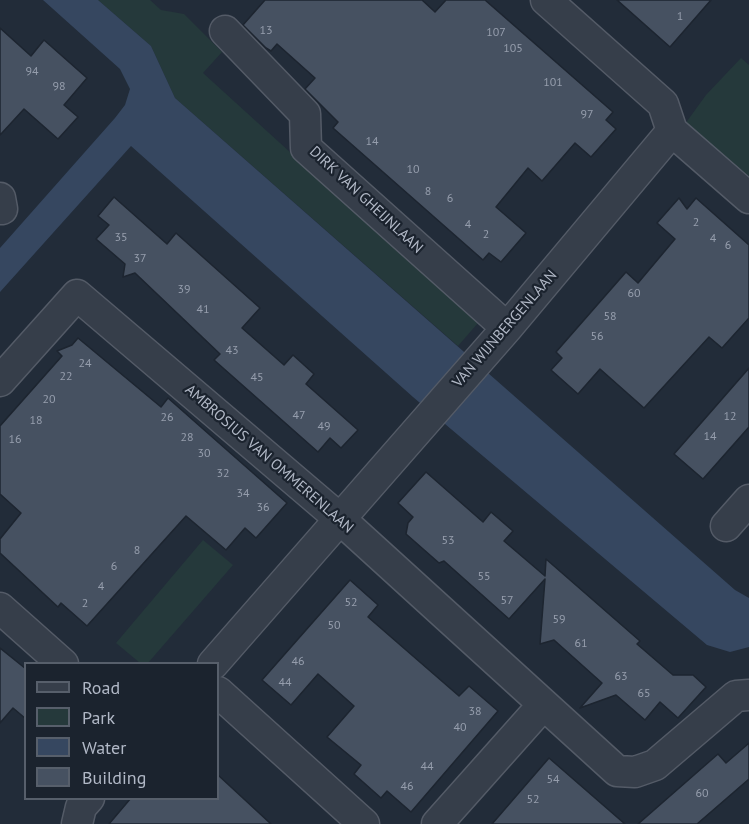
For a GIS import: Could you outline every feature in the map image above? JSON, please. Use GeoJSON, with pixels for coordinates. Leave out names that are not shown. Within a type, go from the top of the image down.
{"type":"FeatureCollection","features":[{"type":"Feature","properties":{"kind":"street"},"geometry":{"type":"LineString","coordinates":[[546,0],[663,104],[672,131],[749,198]]}},
{"type":"Feature","properties":{"kind":"street","name":"DIRK VAN GHEIJNLAAN"},"geometry":{"type":"LineString","coordinates":[[225,31],[305,114],[306,148],[507,328]]}},
{"type":"Feature","properties":{"kind":"street","name":"VAN WIJNBERGENLAAN"},"geometry":{"type":"LineString","coordinates":[[214,662],[507,328],[672,131]]}},
{"type":"Feature","properties":{"kind":"street","name":"AMBROSIUS VAN OMMERENLAAN"},"geometry":{"type":"LineString","coordinates":[[0,381],[77,295],[340,519],[617,771],[634,772],[655,765],[736,696],[749,695]]}},
{"type":"Feature","properties":{"kind":"street"},"geometry":{"type":"LineString","coordinates":[[726,526],[749,500]]}},
{"type":"Feature","properties":{"kind":"street"},"geometry":{"type":"LineString","coordinates":[[0,608],[62,662]]}},
{"type":"Feature","properties":{"kind":"street"},"geometry":{"type":"LineString","coordinates":[[219,693],[364,824]]}},
{"type":"Feature","properties":{"kind":"street"},"geometry":{"type":"LineString","coordinates":[[436,824],[543,705]]}},
{"type":"Feature","properties":{"kind":"street"},"geometry":{"type":"LineString","coordinates":[[77,824],[81,807],[87,800]]}},
{"type":"Feature","properties":{"kind":"green space"},"geometry":{"type":"Polygon","coordinates":[[[98,0],[150,0],[161,10],[184,14],[222,52],[203,73],[478,323],[458,346],[175,98],[151,46],[98,0]]]}},
{"type":"Feature","properties":{"kind":"green space"},"geometry":{"type":"Polygon","coordinates":[[[741,58],[749,65],[749,180],[685,124],[706,95],[741,58]]]}},
{"type":"Feature","properties":{"kind":"green space"},"geometry":{"type":"Polygon","coordinates":[[[203,540],[233,565],[149,662],[139,662],[116,643],[203,540]]]}},
{"type":"Feature","properties":{"kind":"water"},"geometry":{"type":"Polygon","coordinates":[[[43,0],[98,0],[151,46],[175,98],[735,590],[749,598],[749,647],[730,652],[707,645],[413,397],[131,146],[0,292],[0,248],[115,118],[125,105],[130,89],[120,69],[43,0]]]}},
{"type":"Feature","properties":{"kind":"building"},"geometry":{"type":"Polygon","coordinates":[[[265,0],[422,0],[435,12],[446,0],[485,0],[613,112],[606,120],[616,129],[591,157],[575,143],[542,181],[528,168],[496,207],[526,233],[501,262],[489,253],[483,260],[333,128],[338,122],[305,89],[315,78],[277,44],[271,51],[266,48],[243,25],[265,0]]]}},
{"type":"Feature","properties":{"kind":"building"},"geometry":{"type":"Polygon","coordinates":[[[617,0],[711,0],[670,47],[617,0]]]}},
{"type":"Feature","properties":{"kind":"building"},"geometry":{"type":"Polygon","coordinates":[[[0,28],[31,56],[44,40],[87,78],[64,105],[78,117],[58,139],[24,109],[0,135],[0,28]]]}},
{"type":"Feature","properties":{"kind":"building"},"geometry":{"type":"Polygon","coordinates":[[[114,197],[167,244],[176,233],[260,308],[242,328],[284,365],[293,355],[314,374],[306,384],[358,430],[341,448],[330,438],[318,452],[214,360],[220,354],[135,273],[123,277],[125,264],[96,239],[109,225],[98,216],[114,197]]]}},
{"type":"Feature","properties":{"kind":"building"},"geometry":{"type":"Polygon","coordinates":[[[679,198],[687,209],[696,198],[749,245],[749,318],[722,348],[709,337],[644,408],[600,369],[578,394],[551,370],[562,358],[556,352],[626,272],[638,283],[675,239],[657,223],[679,198]]]}},
{"type":"Feature","properties":{"kind":"building"},"geometry":{"type":"Polygon","coordinates":[[[78,338],[161,407],[168,398],[287,503],[256,538],[245,528],[226,550],[186,516],[87,626],[61,603],[58,607],[0,553],[0,539],[21,513],[0,494],[0,426],[62,356],[57,351],[72,345],[78,338]]]}},
{"type":"Feature","properties":{"kind":"building"},"geometry":{"type":"Polygon","coordinates":[[[749,368],[749,427],[703,479],[674,454],[749,368]]]}},
{"type":"Feature","properties":{"kind":"building"},"geometry":{"type":"Polygon","coordinates":[[[426,472],[483,522],[491,512],[513,531],[504,541],[545,576],[546,559],[640,641],[637,644],[673,675],[693,675],[706,687],[678,718],[660,702],[645,720],[616,695],[580,708],[602,683],[554,640],[540,644],[545,579],[509,619],[444,561],[439,563],[406,534],[408,523],[413,517],[398,503],[426,472]]]}},
{"type":"Feature","properties":{"kind":"building"},"geometry":{"type":"Polygon","coordinates":[[[350,580],[378,605],[368,617],[459,696],[469,686],[498,711],[411,812],[387,791],[381,798],[354,774],[361,765],[327,737],[354,706],[318,674],[291,705],[262,680],[350,580]]]}},
{"type":"Feature","properties":{"kind":"building"},"geometry":{"type":"Polygon","coordinates":[[[0,648],[24,667],[24,717],[13,708],[0,723],[0,648]]]}},
{"type":"Feature","properties":{"kind":"building"},"geometry":{"type":"Polygon","coordinates":[[[749,743],[749,779],[697,824],[638,824],[718,754],[726,763],[749,743]]]}},
{"type":"Feature","properties":{"kind":"building"},"geometry":{"type":"Polygon","coordinates":[[[549,758],[625,824],[492,824],[549,758]]]}},
{"type":"Feature","properties":{"kind":"building"},"geometry":{"type":"Polygon","coordinates":[[[219,776],[271,824],[109,824],[129,800],[219,800],[219,776]]]}}]}
